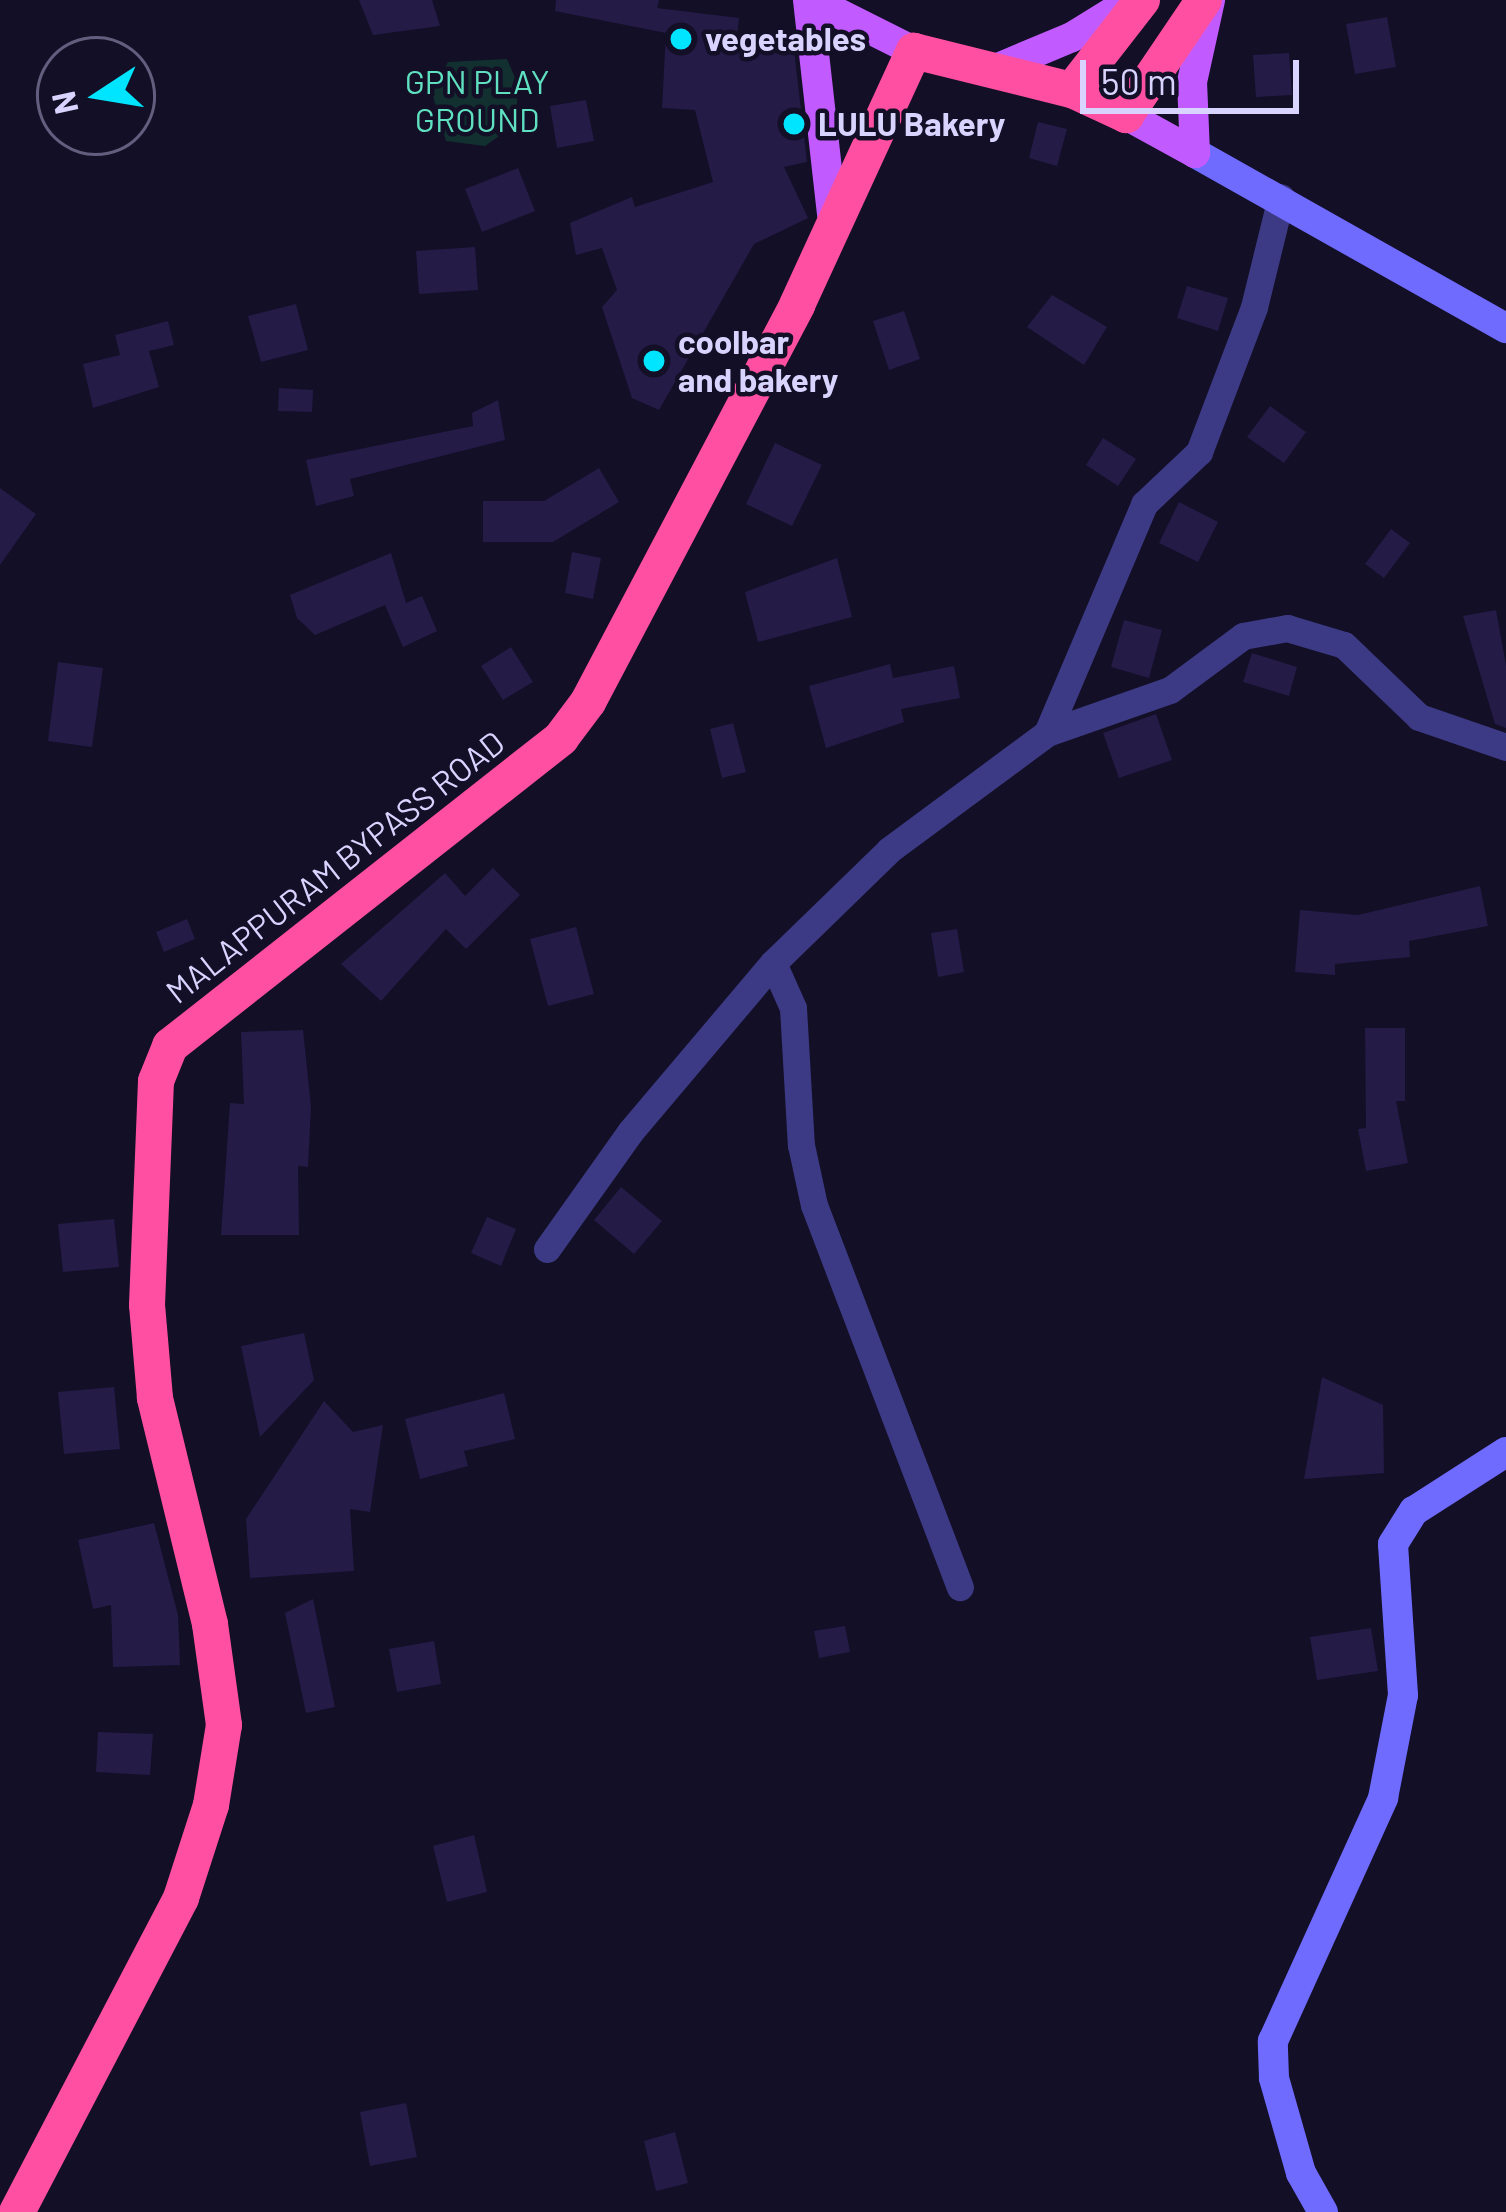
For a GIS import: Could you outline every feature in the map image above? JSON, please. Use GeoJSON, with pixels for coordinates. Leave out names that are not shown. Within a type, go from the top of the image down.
{"type":"FeatureCollection","features":[{"type":"Feature","properties":{"kind":"highway"},"geometry":{"type":"LineString","coordinates":[[1072,90],[1142,0]]}},
{"type":"Feature","properties":{"kind":"highway"},"geometry":{"type":"LineString","coordinates":[[914,51],[1072,90],[1126,115],[1207,0]]}},
{"type":"Feature","properties":{"kind":"highway","name":"MALAPPURAM BYPASS ROAD"},"geometry":{"type":"LineString","coordinates":[[17,2212],[182,1898],[211,1804],[224,1725],[210,1624],[154,1398],[147,1305],[163,1064],[170,1046],[561,739],[620,643],[914,51]]}},
{"type":"Feature","properties":{"kind":"main road"},"geometry":{"type":"LineString","coordinates":[[810,0],[914,51]]}},
{"type":"Feature","properties":{"kind":"main road"},"geometry":{"type":"LineString","coordinates":[[810,0],[833,222]]}},
{"type":"Feature","properties":{"kind":"main road"},"geometry":{"type":"LineString","coordinates":[[993,70],[1072,37],[1132,0]]}},
{"type":"Feature","properties":{"kind":"main road"},"geometry":{"type":"LineString","coordinates":[[1195,153],[1192,82],[1207,0]]}},
{"type":"Feature","properties":{"kind":"main road"},"geometry":{"type":"LineString","coordinates":[[1126,115],[1195,153]]}},
{"type":"Feature","properties":{"kind":"street"},"geometry":{"type":"LineString","coordinates":[[1195,153],[1281,197],[1506,328]]}},
{"type":"Feature","properties":{"kind":"street"},"geometry":{"type":"LineString","coordinates":[[1047,733],[1144,504],[1199,452],[1254,307],[1281,197]]}},
{"type":"Feature","properties":{"kind":"street"},"geometry":{"type":"LineString","coordinates":[[547,1249],[630,1132],[773,963],[889,850],[1047,733],[1171,690],[1243,636],[1288,628],[1344,645],[1418,718],[1506,747]]}},
{"type":"Feature","properties":{"kind":"street"},"geometry":{"type":"LineString","coordinates":[[773,963],[793,1008],[801,1145],[814,1205],[960,1587]]}},
{"type":"Feature","properties":{"kind":"street"},"geometry":{"type":"LineString","coordinates":[[1323,2212],[1300,2173],[1274,2078],[1273,2042],[1383,1798],[1403,1694],[1393,1544],[1414,1511],[1506,1452]]}},
{"type":"Feature","properties":{"kind":"green space","name":"GPN PLAY GROUND"},"geometry":{"type":"Polygon","coordinates":[[[507,59],[518,85],[516,124],[485,146],[446,141],[432,93],[448,62],[507,59]]]}},
{"type":"Feature","properties":{"kind":"building"},"geometry":{"type":"Polygon","coordinates":[[[359,0],[432,0],[440,26],[373,35],[359,0]]]}},
{"type":"Feature","properties":{"kind":"building"},"geometry":{"type":"Polygon","coordinates":[[[556,0],[659,0],[657,8],[739,18],[735,52],[793,41],[807,162],[784,167],[808,218],[754,244],[659,410],[632,398],[602,307],[617,290],[602,248],[576,255],[570,223],[632,197],[635,207],[713,182],[695,110],[662,108],[666,33],[555,11],[556,0]]]}},
{"type":"Feature","properties":{"kind":"building"},"geometry":{"type":"Polygon","coordinates":[[[1387,17],[1396,67],[1355,74],[1346,24],[1387,17]]]}},
{"type":"Feature","properties":{"kind":"building"},"geometry":{"type":"Polygon","coordinates":[[[1289,53],[1292,95],[1256,97],[1253,55],[1289,53]]]}},
{"type":"Feature","properties":{"kind":"building"},"geometry":{"type":"Polygon","coordinates":[[[586,100],[594,141],[557,148],[550,106],[586,100]]]}},
{"type":"Feature","properties":{"kind":"building"},"geometry":{"type":"Polygon","coordinates":[[[1038,122],[1067,129],[1057,166],[1029,158],[1038,122]]]}},
{"type":"Feature","properties":{"kind":"building"},"geometry":{"type":"Polygon","coordinates":[[[518,168],[535,211],[482,232],[465,189],[518,168]]]}},
{"type":"Feature","properties":{"kind":"building"},"geometry":{"type":"Polygon","coordinates":[[[475,247],[478,290],[419,294],[416,251],[475,247]]]}},
{"type":"Feature","properties":{"kind":"building"},"geometry":{"type":"Polygon","coordinates":[[[1187,286],[1228,298],[1218,331],[1177,318],[1187,286]]]}},
{"type":"Feature","properties":{"kind":"building"},"geometry":{"type":"Polygon","coordinates":[[[1052,295],[1107,327],[1084,365],[1027,327],[1052,295]]]}},
{"type":"Feature","properties":{"kind":"building"},"geometry":{"type":"Polygon","coordinates":[[[296,304],[308,350],[261,362],[248,316],[296,304]]]}},
{"type":"Feature","properties":{"kind":"building"},"geometry":{"type":"Polygon","coordinates":[[[904,311],[920,359],[889,370],[873,321],[904,311]]]}},
{"type":"Feature","properties":{"kind":"building"},"geometry":{"type":"Polygon","coordinates":[[[168,321],[174,345],[149,351],[159,387],[93,408],[83,364],[120,355],[115,335],[168,321]]]}},
{"type":"Feature","properties":{"kind":"building"},"geometry":{"type":"Polygon","coordinates":[[[279,388],[313,390],[312,412],[278,411],[279,388]]]}},
{"type":"Feature","properties":{"kind":"building"},"geometry":{"type":"Polygon","coordinates":[[[498,400],[505,440],[350,479],[354,496],[316,506],[306,460],[473,426],[472,413],[498,400]]]}},
{"type":"Feature","properties":{"kind":"building"},"geometry":{"type":"Polygon","coordinates":[[[1270,406],[1306,432],[1284,463],[1247,437],[1270,406]]]}},
{"type":"Feature","properties":{"kind":"building"},"geometry":{"type":"Polygon","coordinates":[[[1103,438],[1136,459],[1118,486],[1086,465],[1103,438]]]}},
{"type":"Feature","properties":{"kind":"building"},"geometry":{"type":"Polygon","coordinates":[[[775,443],[822,465],[792,526],[746,504],[775,443]]]}},
{"type":"Feature","properties":{"kind":"building"},"geometry":{"type":"Polygon","coordinates":[[[599,468],[619,502],[553,542],[483,542],[483,501],[544,501],[599,468]]]}},
{"type":"Feature","properties":{"kind":"building"},"geometry":{"type":"Polygon","coordinates":[[[0,488],[36,514],[0,565],[0,488]]]}},
{"type":"Feature","properties":{"kind":"building"},"geometry":{"type":"Polygon","coordinates":[[[1179,502],[1218,522],[1198,562],[1159,543],[1179,502]]]}},
{"type":"Feature","properties":{"kind":"building"},"geometry":{"type":"Polygon","coordinates":[[[1391,529],[1410,543],[1384,578],[1365,564],[1391,529]]]}},
{"type":"Feature","properties":{"kind":"building"},"geometry":{"type":"Polygon","coordinates":[[[572,552],[601,558],[593,599],[565,593],[572,552]]]}},
{"type":"Feature","properties":{"kind":"building"},"geometry":{"type":"Polygon","coordinates":[[[391,553],[406,603],[422,596],[437,631],[403,647],[385,605],[315,635],[297,618],[290,595],[391,553]]]}},
{"type":"Feature","properties":{"kind":"building"},"geometry":{"type":"Polygon","coordinates":[[[837,558],[852,617],[758,642],[745,592],[837,558]]]}},
{"type":"Feature","properties":{"kind":"building"},"geometry":{"type":"Polygon","coordinates":[[[1496,610],[1506,665],[1506,728],[1495,724],[1463,616],[1496,610]]]}},
{"type":"Feature","properties":{"kind":"building"},"geometry":{"type":"Polygon","coordinates":[[[1124,620],[1162,630],[1149,678],[1111,667],[1124,620]]]}},
{"type":"Feature","properties":{"kind":"building"},"geometry":{"type":"Polygon","coordinates":[[[511,647],[533,682],[503,700],[481,666],[511,647]]]}},
{"type":"Feature","properties":{"kind":"building"},"geometry":{"type":"Polygon","coordinates":[[[1252,653],[1297,667],[1289,696],[1243,682],[1252,653]]]}},
{"type":"Feature","properties":{"kind":"building"},"geometry":{"type":"Polygon","coordinates":[[[58,662],[103,668],[92,747],[48,741],[58,662]]]}},
{"type":"Feature","properties":{"kind":"building"},"geometry":{"type":"Polygon","coordinates":[[[890,664],[893,678],[954,666],[960,698],[901,709],[904,722],[826,748],[809,686],[890,664]]]}},
{"type":"Feature","properties":{"kind":"building"},"geometry":{"type":"Polygon","coordinates":[[[1156,714],[1172,760],[1119,778],[1103,733],[1156,714]]]}},
{"type":"Feature","properties":{"kind":"building"},"geometry":{"type":"Polygon","coordinates":[[[733,723],[746,772],[722,778],[710,729],[733,723]]]}},
{"type":"Feature","properties":{"kind":"building"},"geometry":{"type":"Polygon","coordinates":[[[493,868],[520,895],[466,949],[446,929],[381,1001],[341,964],[445,873],[465,896],[493,868]]]}},
{"type":"Feature","properties":{"kind":"building"},"geometry":{"type":"Polygon","coordinates":[[[1480,886],[1488,926],[1409,941],[1410,957],[1335,964],[1335,975],[1295,972],[1300,910],[1358,915],[1480,886]]]}},
{"type":"Feature","properties":{"kind":"building"},"geometry":{"type":"Polygon","coordinates":[[[187,919],[195,939],[164,952],[156,932],[187,919]]]}},
{"type":"Feature","properties":{"kind":"building"},"geometry":{"type":"Polygon","coordinates":[[[576,927],[594,994],[548,1006],[530,939],[576,927]]]}},
{"type":"Feature","properties":{"kind":"building"},"geometry":{"type":"Polygon","coordinates":[[[957,929],[964,972],[938,977],[931,933],[957,929]]]}},
{"type":"Feature","properties":{"kind":"building"},"geometry":{"type":"Polygon","coordinates":[[[1365,1028],[1405,1028],[1405,1101],[1396,1101],[1408,1163],[1366,1171],[1358,1129],[1366,1128],[1365,1028]]]}},
{"type":"Feature","properties":{"kind":"building"},"geometry":{"type":"Polygon","coordinates":[[[303,1030],[311,1107],[308,1167],[298,1166],[299,1235],[221,1235],[230,1103],[244,1104],[241,1032],[303,1030]]]}},
{"type":"Feature","properties":{"kind":"building"},"geometry":{"type":"Polygon","coordinates":[[[621,1187],[662,1221],[634,1254],[594,1220],[621,1187]]]}},
{"type":"Feature","properties":{"kind":"building"},"geometry":{"type":"Polygon","coordinates":[[[487,1217],[516,1229],[501,1266],[471,1253],[487,1217]]]}},
{"type":"Feature","properties":{"kind":"building"},"geometry":{"type":"Polygon","coordinates":[[[114,1219],[119,1267],[63,1272],[58,1224],[114,1219]]]}},
{"type":"Feature","properties":{"kind":"building"},"geometry":{"type":"Polygon","coordinates":[[[304,1333],[314,1380],[260,1437],[241,1346],[304,1333]]]}},
{"type":"Feature","properties":{"kind":"building"},"geometry":{"type":"Polygon","coordinates":[[[1322,1377],[1383,1405],[1384,1473],[1304,1479],[1322,1377]]]}},
{"type":"Feature","properties":{"kind":"building"},"geometry":{"type":"Polygon","coordinates":[[[114,1387],[120,1449],[64,1454],[58,1392],[114,1387]]]}},
{"type":"Feature","properties":{"kind":"building"},"geometry":{"type":"Polygon","coordinates":[[[504,1393],[515,1439],[464,1451],[468,1466],[420,1479],[405,1419],[504,1393]]]}},
{"type":"Feature","properties":{"kind":"building"},"geometry":{"type":"Polygon","coordinates":[[[324,1401],[353,1432],[383,1425],[370,1512],[350,1509],[354,1571],[250,1578],[246,1519],[324,1401]]]}},
{"type":"Feature","properties":{"kind":"building"},"geometry":{"type":"Polygon","coordinates":[[[154,1523],[178,1615],[180,1665],[113,1667],[111,1605],[93,1609],[78,1540],[154,1523]]]}},
{"type":"Feature","properties":{"kind":"building"},"geometry":{"type":"Polygon","coordinates":[[[313,1599],[335,1707],[306,1713],[285,1613],[313,1599]]]}},
{"type":"Feature","properties":{"kind":"building"},"geometry":{"type":"Polygon","coordinates":[[[845,1626],[850,1652],[819,1658],[814,1631],[845,1626]]]}},
{"type":"Feature","properties":{"kind":"building"},"geometry":{"type":"Polygon","coordinates":[[[1371,1628],[1378,1671],[1317,1680],[1310,1637],[1371,1628]]]}},
{"type":"Feature","properties":{"kind":"building"},"geometry":{"type":"Polygon","coordinates":[[[434,1641],[441,1684],[397,1692],[389,1649],[434,1641]]]}},
{"type":"Feature","properties":{"kind":"building"},"geometry":{"type":"Polygon","coordinates":[[[98,1732],[153,1734],[150,1775],[96,1772],[98,1732]]]}},
{"type":"Feature","properties":{"kind":"building"},"geometry":{"type":"Polygon","coordinates":[[[474,1835],[487,1892],[447,1902],[433,1846],[474,1835]]]}},
{"type":"Feature","properties":{"kind":"building"},"geometry":{"type":"Polygon","coordinates":[[[406,2103],[417,2157],[370,2166],[360,2112],[406,2103]]]}},
{"type":"Feature","properties":{"kind":"building"},"geometry":{"type":"Polygon","coordinates":[[[675,2132],[688,2183],[656,2191],[644,2141],[675,2132]]]}},
{"type":"Feature","properties":{"kind":"place","name":"vegetables"},"geometry":{"type":"Point","coordinates":[681,39]}},
{"type":"Feature","properties":{"kind":"place","name":"LULU Bakery"},"geometry":{"type":"Point","coordinates":[794,124]}},
{"type":"Feature","properties":{"kind":"place","name":"coolbar and bakery"},"geometry":{"type":"Point","coordinates":[654,361]}}]}
